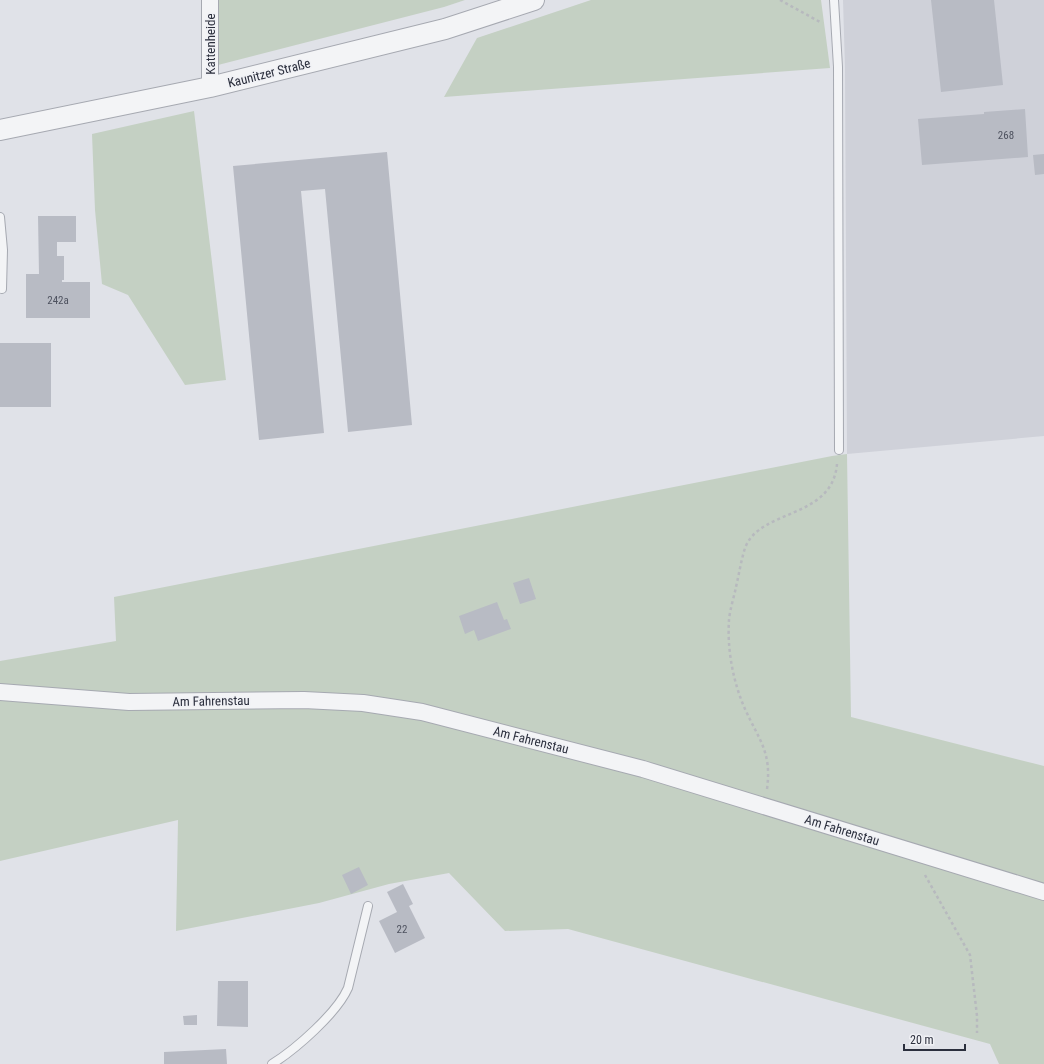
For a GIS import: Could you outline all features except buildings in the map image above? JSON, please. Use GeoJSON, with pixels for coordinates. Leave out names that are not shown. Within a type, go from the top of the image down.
{"type":"FeatureCollection","features":[{"type":"Feature","properties":{"kind":"street","name":"Kattenheide"},"geometry":{"type":"LineString","coordinates":[[210,0],[210,87]]}},
{"type":"Feature","properties":{"kind":"street","name":"Kaunitzer Straße"},"geometry":{"type":"LineString","coordinates":[[0,130],[210,87],[446,29],[534,0]]}},
{"type":"Feature","properties":{"kind":"street","name":"Am Fahrenstau"},"geometry":{"type":"LineString","coordinates":[[0,692],[129,702],[304,700],[363,703],[422,712],[643,769],[1044,892]]}},
{"type":"Feature","properties":{"kind":"lane"},"geometry":{"type":"LineString","coordinates":[[834,0],[838,66],[839,450]]}},
{"type":"Feature","properties":{"kind":"lane"},"geometry":{"type":"LineString","coordinates":[[0,217],[3,250],[2,289]]}},
{"type":"Feature","properties":{"kind":"lane"},"geometry":{"type":"LineString","coordinates":[[272,1064],[294,1049],[336,1008],[345,997],[368,906]]}},
{"type":"Feature","properties":{"kind":"path"},"geometry":{"type":"LineString","coordinates":[[780,0],[836,30]]}},
{"type":"Feature","properties":{"kind":"path"},"geometry":{"type":"LineString","coordinates":[[763,806],[769,773],[766,755],[744,708],[735,678],[730,656],[728,637],[729,618],[742,559],[747,544],[755,533],[769,524],[809,506],[822,496],[832,483],[837,468],[839,450]]}},
{"type":"Feature","properties":{"kind":"path"},"geometry":{"type":"LineString","coordinates":[[912,851],[970,955],[978,1016],[976,1033]]}},
{"type":"Feature","properties":{"kind":"shaded area"},"geometry":{"type":"Polygon","coordinates":[[[843,0],[1044,0],[1044,436],[847,454],[845,68],[843,0]]]}},
{"type":"Feature","properties":{"kind":"green space"},"geometry":{"type":"Polygon","coordinates":[[[217,0],[465,0],[444,7],[218,65],[217,0]]]}},
{"type":"Feature","properties":{"kind":"green space"},"geometry":{"type":"Polygon","coordinates":[[[591,0],[821,0],[830,68],[444,97],[477,38],[591,0]]]}},
{"type":"Feature","properties":{"kind":"green space"},"geometry":{"type":"Polygon","coordinates":[[[194,111],[226,380],[185,385],[128,295],[102,284],[95,210],[92,134],[194,111]]]}},
{"type":"Feature","properties":{"kind":"green space"},"geometry":{"type":"Polygon","coordinates":[[[847,454],[851,717],[1044,766],[1044,1064],[999,1064],[990,1044],[568,929],[505,931],[449,873],[389,884],[319,903],[176,931],[178,820],[0,861],[0,661],[116,641],[114,597],[847,454]]]}}]}
